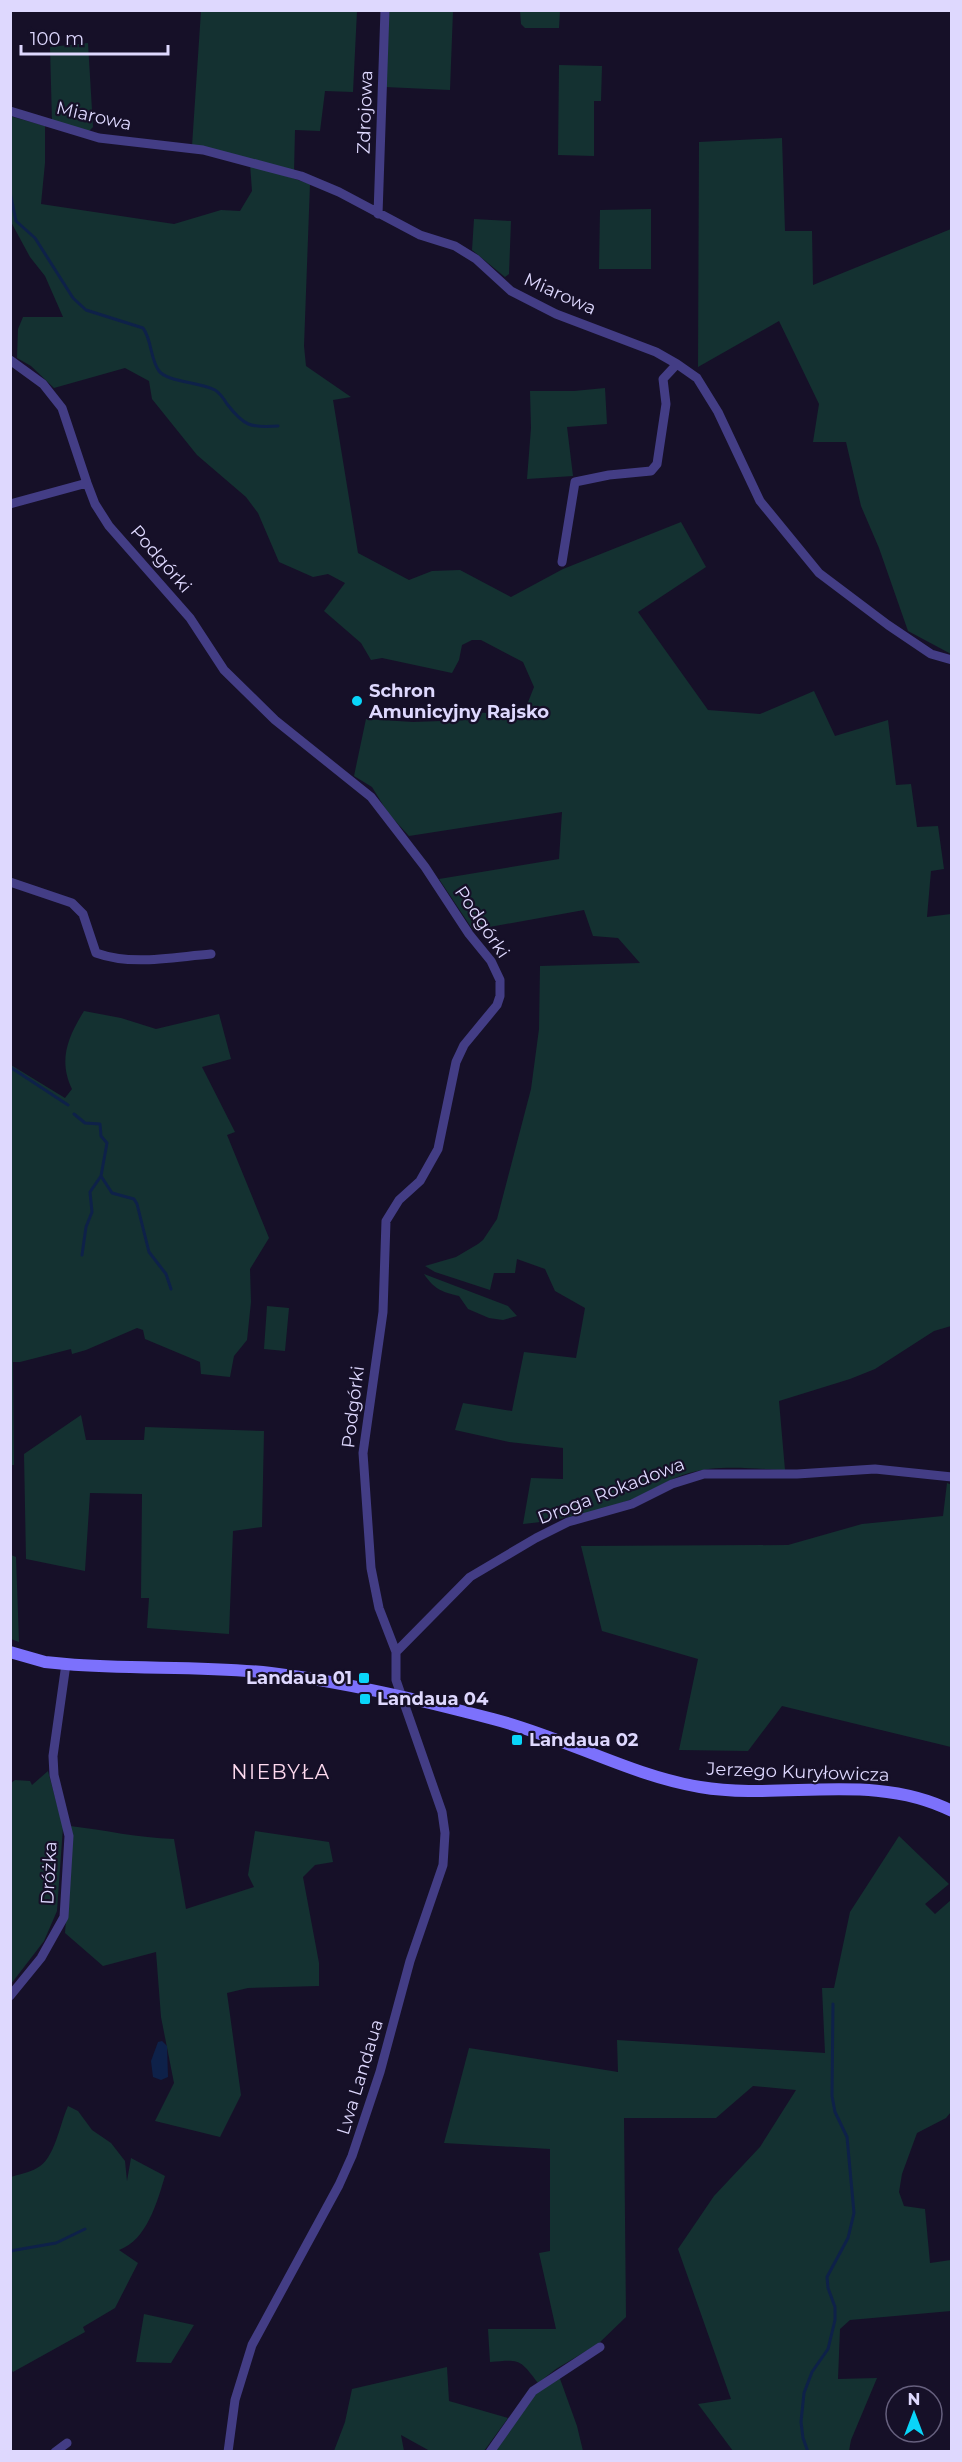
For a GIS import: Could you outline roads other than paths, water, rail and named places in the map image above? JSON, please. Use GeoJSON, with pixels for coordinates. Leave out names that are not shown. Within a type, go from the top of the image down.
{"type":"FeatureCollection","features":[{"type":"Feature","properties":{"kind":"street","name":"Zdrojowa"},"geometry":{"type":"LineString","coordinates":[[378,214],[385,10]]}},
{"type":"Feature","properties":{"kind":"street","name":"Miarowa"},"geometry":{"type":"LineString","coordinates":[[10,111],[99,138],[203,150],[301,176],[339,192],[420,235],[455,246],[476,259],[511,291],[556,314],[656,352],[697,378],[718,412],[760,501],[819,573],[931,654],[951,660]]}},
{"type":"Feature","properties":{"kind":"street","name":"Podgórki"},"geometry":{"type":"LineString","coordinates":[[10,360],[43,384],[62,408],[95,504],[109,526],[190,618],[224,670],[274,720],[371,797],[425,867],[469,934],[490,961],[500,980],[500,996],[497,1005],[464,1045],[456,1062],[438,1149],[420,1181],[399,1200],[386,1221],[383,1312],[363,1454],[371,1568],[379,1608],[396,1652],[396,1680],[402,1698]]}},
{"type":"Feature","properties":{"kind":"street"},"geometry":{"type":"LineString","coordinates":[[562,562],[575,482],[651,471],[657,464],[666,404],[663,379],[676,364]]}},
{"type":"Feature","properties":{"kind":"street"},"geometry":{"type":"LineString","coordinates":[[10,504],[87,483]]}},
{"type":"Feature","properties":{"kind":"street"},"geometry":{"type":"LineString","coordinates":[[10,882],[72,903],[83,914],[96,953],[112,959],[146,960],[211,954]]}},
{"type":"Feature","properties":{"kind":"street","name":"Droga Rokadowa"},"geometry":{"type":"LineString","coordinates":[[396,1652],[470,1577],[568,1522],[632,1504],[672,1484],[693,1477],[704,1474],[797,1474],[857,1469],[911,1471],[951,1477]]}},
{"type":"Feature","properties":{"kind":"street","name":"Jerzego Kuryłowicza"},"geometry":{"type":"LineString","coordinates":[[10,1652],[45,1662],[66,1665],[269,1673],[316,1680],[496,1720],[682,1784],[738,1790],[874,1790],[919,1798],[951,1811]]}},
{"type":"Feature","properties":{"kind":"street","name":"Dróżka"},"geometry":{"type":"LineString","coordinates":[[10,1996],[41,1958],[64,1917],[69,1836],[58,1798],[53,1756],[66,1665]]}},
{"type":"Feature","properties":{"kind":"street","name":"Lwa Landaua"},"geometry":{"type":"LineString","coordinates":[[228,2451],[235,2400],[252,2345],[339,2185],[352,2156],[382,2063],[410,1961],[443,1865],[445,1833],[442,1812],[402,1698]]}},
{"type":"Feature","properties":{"kind":"street"},"geometry":{"type":"LineString","coordinates":[[490,2451],[533,2391],[600,2347]]}},
{"type":"Feature","properties":{"kind":"street"},"geometry":{"type":"LineString","coordinates":[[55,2451],[67,2443]]}},
{"type":"Feature","properties":{"kind":"water"},"geometry":{"type":"Polygon","coordinates":[[[162,2041],[167,2046],[168,2077],[161,2080],[153,2077],[151,2061],[158,2042],[162,2041]]]}},
{"type":"Feature","properties":{"kind":"waterway"},"geometry":{"type":"LineString","coordinates":[[10,192],[16,221],[35,238],[73,298],[86,310],[143,328],[156,366],[163,375],[215,390],[238,417],[248,424],[278,426]]}},
{"type":"Feature","properties":{"kind":"waterway"},"geometry":{"type":"LineString","coordinates":[[10,1067],[68,1105]]}},
{"type":"Feature","properties":{"kind":"waterway"},"geometry":{"type":"LineString","coordinates":[[74,1114],[85,1123],[100,1124],[101,1136],[107,1143],[101,1176],[90,1192],[92,1212],[86,1227],[82,1255]]}},
{"type":"Feature","properties":{"kind":"waterway"},"geometry":{"type":"LineString","coordinates":[[101,1176],[112,1193],[134,1199],[149,1252],[166,1274],[171,1289]]}},
{"type":"Feature","properties":{"kind":"waterway"},"geometry":{"type":"LineString","coordinates":[[808,2452],[801,2422],[804,2393],[812,2372],[828,2349],[835,2320],[835,2307],[828,2288],[827,2277],[848,2238],[854,2213],[847,2137],[835,2112],[832,2096],[833,2004]]}},
{"type":"Feature","properties":{"kind":"waterway"},"geometry":{"type":"LineString","coordinates":[[10,2251],[56,2243],[85,2229]]}},
{"type":"Feature","properties":{"kind":"place","name":"Schron Amunicyjny Rajsko"},"geometry":{"type":"Point","coordinates":[357,701]}},
{"type":"Feature","properties":{"kind":"place","name":"Landaua 01"},"geometry":{"type":"Point","coordinates":[364,1678]}},
{"type":"Feature","properties":{"kind":"place","name":"Landaua 04"},"geometry":{"type":"Point","coordinates":[365,1699]}},
{"type":"Feature","properties":{"kind":"place","name":"Landaua 02"},"geometry":{"type":"Point","coordinates":[517,1740]}},
{"type":"Feature","properties":{"kind":"district","name":"NIEBYŁA"},"geometry":{"type":"Point","coordinates":[281,1772]}}]}
